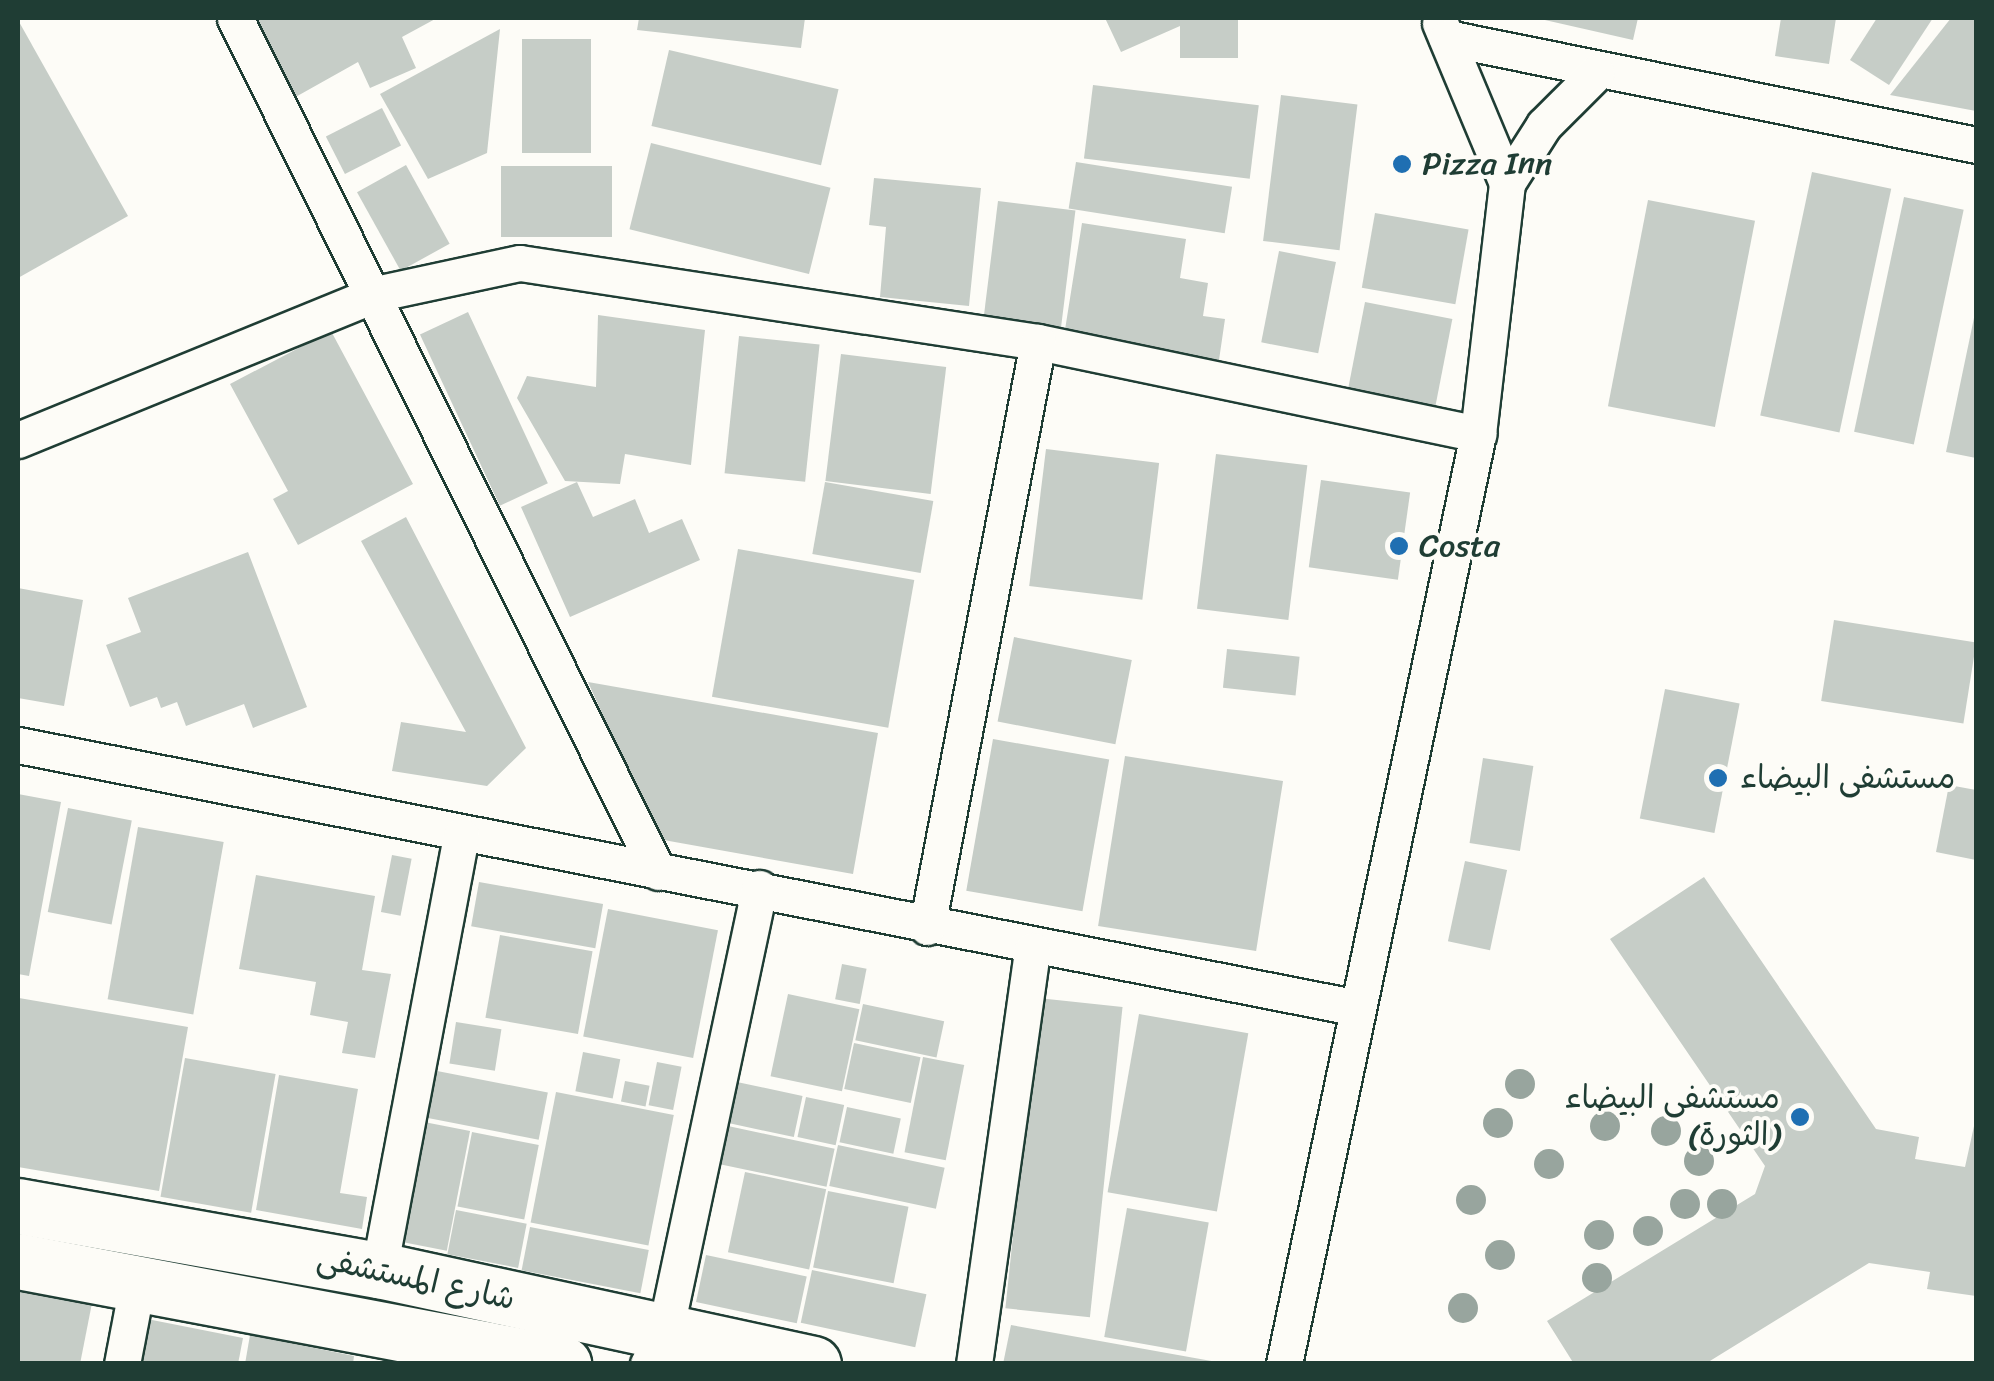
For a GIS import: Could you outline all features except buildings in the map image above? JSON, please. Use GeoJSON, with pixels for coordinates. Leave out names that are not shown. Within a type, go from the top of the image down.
{"type":"FeatureCollection","features":[{"type":"Feature","properties":{"kind":"main road","name":"شارع المستشفى"},"geometry":{"type":"LineString","coordinates":[[18,1206],[379,1270],[656,1348],[813,1364]]}},
{"type":"Feature","properties":{"kind":"main road","name":"شارع المستشفى"},"geometry":{"type":"LineString","coordinates":[[18,1261],[562,1364]]}},
{"type":"Feature","properties":{"kind":"street"},"geometry":{"type":"LineString","coordinates":[[234,18],[376,294],[658,872]]}},
{"type":"Feature","properties":{"kind":"street"},"geometry":{"type":"LineString","coordinates":[[1442,28],[1596,73],[1976,145]]}},
{"type":"Feature","properties":{"kind":"street"},"geometry":{"type":"LineString","coordinates":[[1442,28],[1507,184]]}},
{"type":"Feature","properties":{"kind":"street"},"geometry":{"type":"LineString","coordinates":[[1284,1364],[1354,1007],[1478,434],[1507,184],[1544,125],[1596,73]]}},
{"type":"Feature","properties":{"kind":"street"},"geometry":{"type":"LineString","coordinates":[[18,440],[376,294],[546,263],[1038,342],[1478,434]]}},
{"type":"Feature","properties":{"kind":"street"},"geometry":{"type":"LineString","coordinates":[[927,927],[1038,342]]}},
{"type":"Feature","properties":{"kind":"street"},"geometry":{"type":"LineString","coordinates":[[18,745],[460,836],[759,888],[1032,950],[1354,1007]]}},
{"type":"Feature","properties":{"kind":"street"},"geometry":{"type":"LineString","coordinates":[[379,1270],[460,836]]}},
{"type":"Feature","properties":{"kind":"street"},"geometry":{"type":"LineString","coordinates":[[656,1348],[759,888]]}},
{"type":"Feature","properties":{"kind":"street"},"geometry":{"type":"LineString","coordinates":[[974,1364],[1032,950]]}},
{"type":"Feature","properties":{"kind":"street"},"geometry":{"type":"LineString","coordinates":[[122,1364],[136,1285]]}},
{"type":"Feature","properties":{"kind":"place","name":"Pizza Inn"},"geometry":{"type":"Point","coordinates":[1402,164]}},
{"type":"Feature","properties":{"kind":"place","name":"Costa"},"geometry":{"type":"Point","coordinates":[1399,546]}},
{"type":"Feature","properties":{"kind":"place","name":"مستشفى البيضاء"},"geometry":{"type":"Point","coordinates":[1718,778]}},
{"type":"Feature","properties":{"kind":"place","name":"مستشفى البيضاء (الثورة)"},"geometry":{"type":"Point","coordinates":[1800,1117]}}]}
